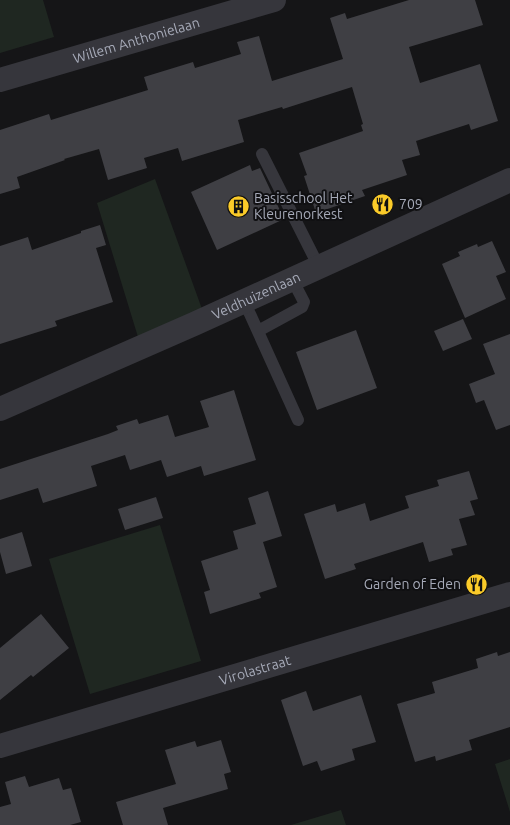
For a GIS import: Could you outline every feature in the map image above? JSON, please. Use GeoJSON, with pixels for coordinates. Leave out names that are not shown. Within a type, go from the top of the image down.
{"type":"FeatureCollection","features":[{"type":"Feature","properties":{"kind":"street","name":"Willem Anthonielaan"},"geometry":{"type":"LineString","coordinates":[[0,80],[274,0]]}},
{"type":"Feature","properties":{"kind":"street","name":"Veldhuizenlaan"},"geometry":{"type":"LineString","coordinates":[[0,409],[243,302],[510,180]]}},
{"type":"Feature","properties":{"kind":"street","name":"Virolastraat"},"geometry":{"type":"LineString","coordinates":[[0,746],[510,594]]}},
{"type":"Feature","properties":{"kind":"lane"},"geometry":{"type":"LineString","coordinates":[[262,154],[319,267]]}},
{"type":"Feature","properties":{"kind":"lane"},"geometry":{"type":"LineString","coordinates":[[258,331],[302,307],[304,302],[292,279]]}},
{"type":"Feature","properties":{"kind":"lane"},"geometry":{"type":"LineString","coordinates":[[243,302],[298,420]]}},
{"type":"Feature","properties":{"kind":"shaded area"},"geometry":{"type":"Polygon","coordinates":[[[0,0],[43,0],[54,37],[0,53],[0,0]]]}},
{"type":"Feature","properties":{"kind":"shaded area"},"geometry":{"type":"Polygon","coordinates":[[[155,179],[202,309],[138,337],[97,203],[155,179]]]}},
{"type":"Feature","properties":{"kind":"shaded area"},"geometry":{"type":"Polygon","coordinates":[[[160,525],[201,661],[90,694],[49,559],[160,525]]]}},
{"type":"Feature","properties":{"kind":"shaded area"},"geometry":{"type":"Polygon","coordinates":[[[510,759],[510,812],[495,764],[510,759]]]}},
{"type":"Feature","properties":{"kind":"shaded area"},"geometry":{"type":"Polygon","coordinates":[[[341,810],[346,825],[291,825],[341,810]]]}},
{"type":"Feature","properties":{"kind":"building"},"geometry":{"type":"Polygon","coordinates":[[[409,0],[475,0],[483,25],[409,47],[420,83],[480,64],[498,121],[471,130],[469,124],[416,141],[420,155],[402,160],[407,175],[362,190],[365,196],[316,213],[304,176],[307,175],[299,153],[363,131],[361,125],[363,124],[352,87],[283,109],[282,107],[238,120],[244,142],[182,161],[178,148],[144,158],[147,168],[108,180],[99,149],[64,159],[17,177],[20,188],[0,194],[0,130],[49,114],[51,120],[148,90],[144,77],[193,62],[195,68],[241,54],[237,42],[259,36],[272,81],[343,59],[330,18],[345,13],[347,19],[409,0]]]}},
{"type":"Feature","properties":{"kind":"building","name":"Basisschool Het Kleurenorkest"},"geometry":{"type":"Polygon","coordinates":[[[250,165],[252,171],[260,168],[284,219],[217,250],[191,192],[250,165]]]}},
{"type":"Feature","properties":{"kind":"building"},"geometry":{"type":"Polygon","coordinates":[[[100,225],[106,245],[96,248],[113,302],[55,321],[57,326],[0,344],[0,246],[28,237],[32,250],[100,225]]]}},
{"type":"Feature","properties":{"kind":"building"},"geometry":{"type":"Polygon","coordinates":[[[492,241],[506,272],[496,276],[506,299],[465,318],[442,264],[460,256],[458,252],[477,244],[478,247],[492,241]]]}},
{"type":"Feature","properties":{"kind":"building"},"geometry":{"type":"Polygon","coordinates":[[[463,319],[472,339],[443,351],[434,331],[463,319]]]}},
{"type":"Feature","properties":{"kind":"building"},"geometry":{"type":"Polygon","coordinates":[[[356,330],[377,388],[317,410],[296,352],[356,330]]]}},
{"type":"Feature","properties":{"kind":"building"},"geometry":{"type":"Polygon","coordinates":[[[510,334],[510,425],[496,430],[484,400],[476,403],[469,384],[495,374],[483,344],[510,334]]]}},
{"type":"Feature","properties":{"kind":"building"},"geometry":{"type":"Polygon","coordinates":[[[234,390],[256,460],[204,476],[201,466],[167,477],[161,460],[130,470],[125,455],[91,466],[97,486],[43,503],[38,488],[0,500],[0,469],[108,434],[118,430],[116,426],[137,419],[139,424],[168,415],[175,437],[209,427],[200,401],[234,390]]]}},
{"type":"Feature","properties":{"kind":"building"},"geometry":{"type":"Polygon","coordinates":[[[469,471],[478,499],[470,501],[475,515],[459,519],[467,545],[451,549],[453,555],[429,562],[423,542],[354,564],[356,569],[325,579],[304,514],[335,504],[337,512],[365,503],[370,521],[409,508],[405,496],[439,486],[437,480],[469,471]]]}},
{"type":"Feature","properties":{"kind":"building"},"geometry":{"type":"Polygon","coordinates":[[[268,491],[282,536],[263,542],[277,587],[259,593],[261,598],[210,614],[204,592],[210,590],[201,561],[238,549],[233,531],[256,524],[248,498],[268,491]]]}},
{"type":"Feature","properties":{"kind":"building"},"geometry":{"type":"Polygon","coordinates":[[[156,497],[163,518],[125,530],[118,509],[156,497]]]}},
{"type":"Feature","properties":{"kind":"building"},"geometry":{"type":"Polygon","coordinates":[[[22,532],[32,566],[6,574],[0,552],[0,539],[22,532]]]}},
{"type":"Feature","properties":{"kind":"building"},"geometry":{"type":"Polygon","coordinates":[[[41,614],[69,648],[0,700],[0,648],[41,614]]]}},
{"type":"Feature","properties":{"kind":"building"},"geometry":{"type":"Polygon","coordinates":[[[497,652],[498,656],[510,652],[510,727],[469,740],[472,750],[436,761],[435,756],[415,762],[397,704],[435,693],[432,682],[478,668],[476,659],[497,652]]]}},
{"type":"Feature","properties":{"kind":"building"},"geometry":{"type":"Polygon","coordinates":[[[306,691],[313,711],[361,695],[376,742],[352,749],[355,760],[321,771],[317,761],[303,766],[281,700],[306,691]]]}},
{"type":"Feature","properties":{"kind":"building"},"geometry":{"type":"Polygon","coordinates":[[[221,740],[231,772],[224,774],[228,789],[163,808],[168,825],[123,825],[116,802],[176,784],[165,750],[195,741],[197,747],[221,740]]]}},
{"type":"Feature","properties":{"kind":"building"},"geometry":{"type":"Polygon","coordinates":[[[25,776],[29,787],[59,778],[63,790],[71,788],[81,822],[70,825],[0,825],[0,807],[11,804],[5,782],[25,776]]]}},
{"type":"Feature","properties":{"kind":"place","name":"709"},"geometry":{"type":"Point","coordinates":[383,204]}},
{"type":"Feature","properties":{"kind":"place","name":"Basisschool Het Kleurenorkest"},"geometry":{"type":"Point","coordinates":[238,206]}},
{"type":"Feature","properties":{"kind":"place","name":"Garden of Eden"},"geometry":{"type":"Point","coordinates":[477,584]}}]}
